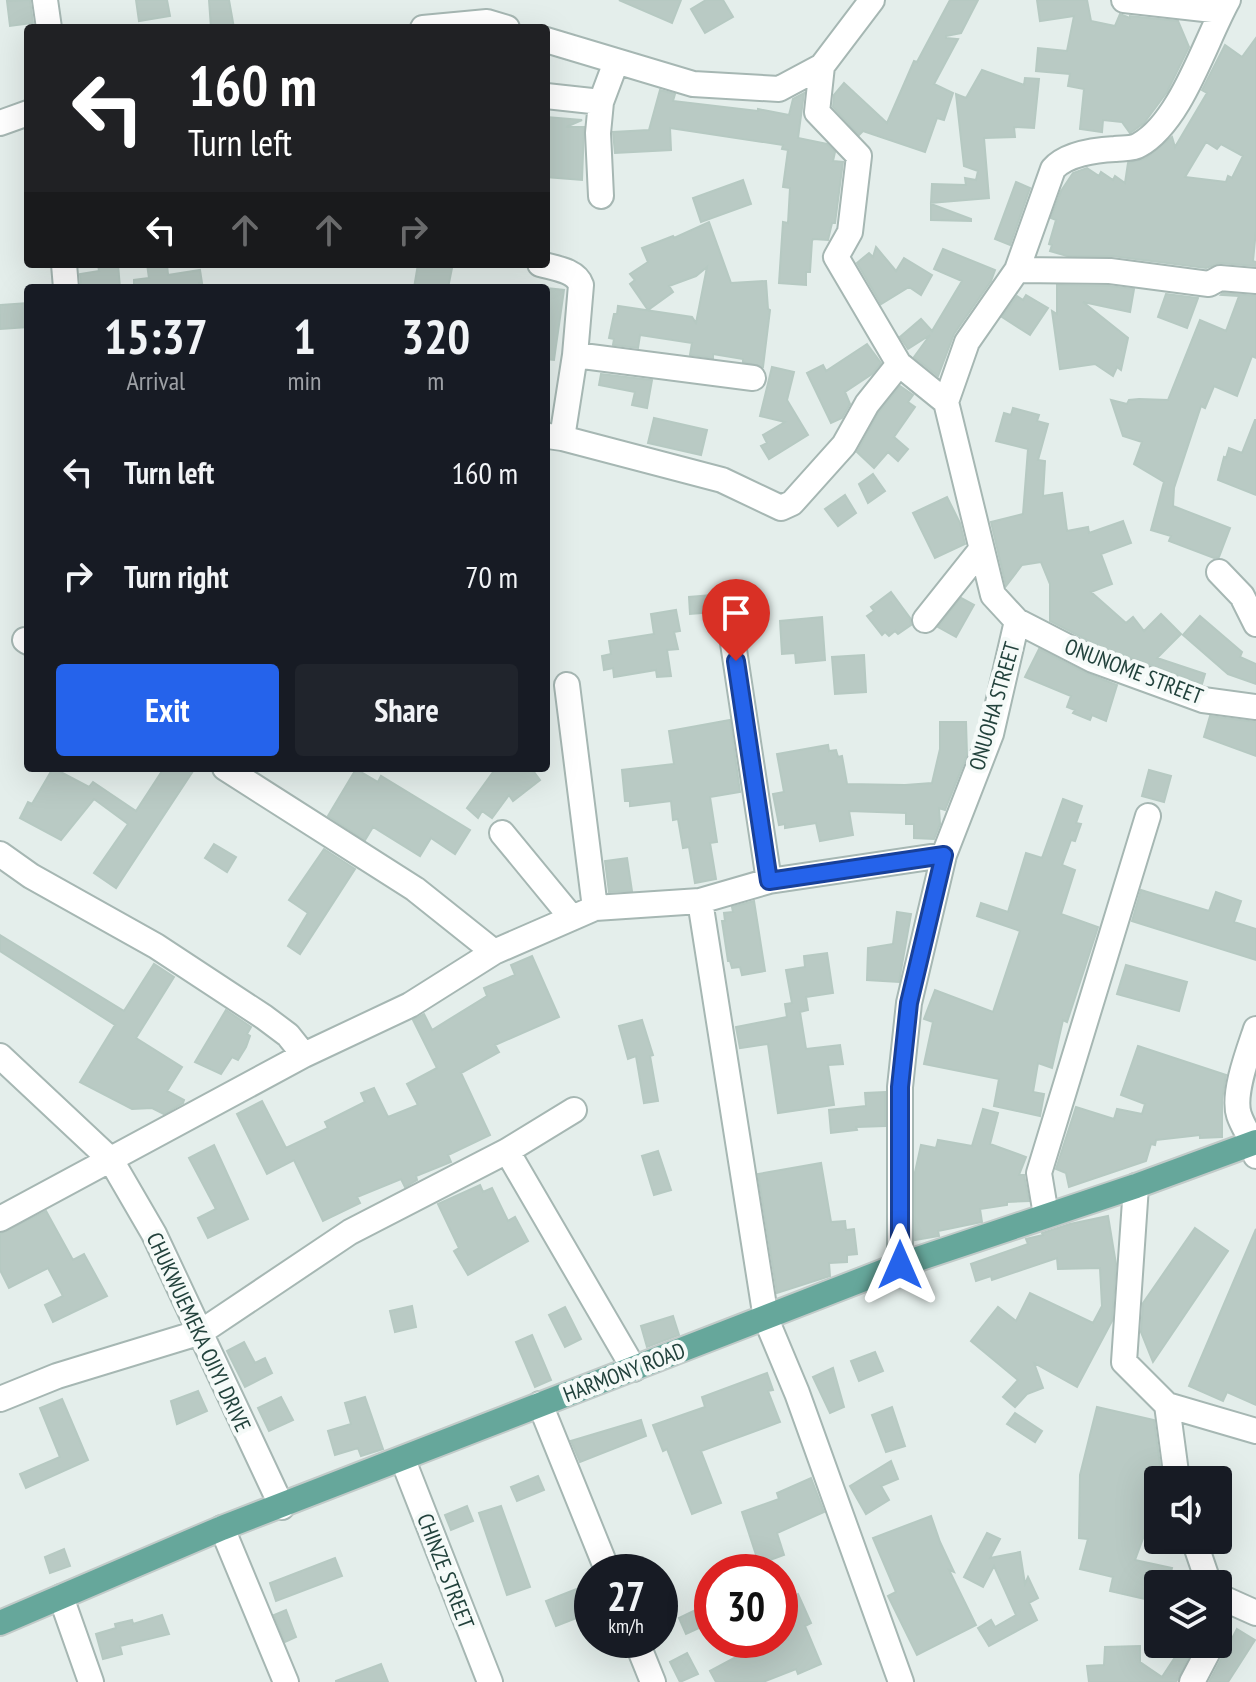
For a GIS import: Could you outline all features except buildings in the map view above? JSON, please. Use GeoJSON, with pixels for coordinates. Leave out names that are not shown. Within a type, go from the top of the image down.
{"type":"FeatureCollection","features":[{"type":"Feature","properties":{"kind":"main road","name":"HARMONY ROAD"},"geometry":{"type":"LineString","coordinates":[[0,1623],[222,1528],[900,1265],[1255,1147]]}},
{"type":"Feature","properties":{"kind":"street"},"geometry":{"type":"LineString","coordinates":[[45,0],[48,24]]}},
{"type":"Feature","properties":{"kind":"street"},"geometry":{"type":"LineString","coordinates":[[550,41],[693,84],[779,89],[822,66],[872,0]]}},
{"type":"Feature","properties":{"kind":"street"},"geometry":{"type":"LineString","coordinates":[[822,66],[817,112],[859,156],[850,232],[836,257],[899,364],[946,402],[967,342],[1017,270],[1053,169],[1066,158],[1137,147],[1156,133],[1175,106],[1225,6],[1124,0]]}},
{"type":"Feature","properties":{"kind":"street"},"geometry":{"type":"LineString","coordinates":[[466,24],[494,24]]}},
{"type":"Feature","properties":{"kind":"street"},"geometry":{"type":"LineString","coordinates":[[601,196],[598,133],[601,102],[616,62]]}},
{"type":"Feature","properties":{"kind":"street"},"geometry":{"type":"LineString","coordinates":[[550,96],[601,102]]}},
{"type":"Feature","properties":{"kind":"street"},"geometry":{"type":"LineString","coordinates":[[0,123],[24,114]]}},
{"type":"Feature","properties":{"kind":"street"},"geometry":{"type":"LineString","coordinates":[[550,268],[579,279],[581,285],[575,355],[554,437],[722,480],[781,508],[792,503],[844,445],[867,404],[899,364]]}},
{"type":"Feature","properties":{"kind":"street"},"geometry":{"type":"LineString","coordinates":[[1017,270],[1110,271],[1209,284],[1220,278],[1256,281]]}},
{"type":"Feature","properties":{"kind":"street"},"geometry":{"type":"LineString","coordinates":[[575,355],[753,378]]}},
{"type":"Feature","properties":{"kind":"street","name":"ONUOHA STREET"},"geometry":{"type":"LineString","coordinates":[[900,1265],[900,1087],[909,1003],[944,855],[991,734],[1017,621],[993,595],[946,402]]}},
{"type":"Feature","properties":{"kind":"street"},"geometry":{"type":"LineString","coordinates":[[925,620],[980,551]]}},
{"type":"Feature","properties":{"kind":"street"},"geometry":{"type":"LineString","coordinates":[[1219,572],[1242,596],[1256,624]]}},
{"type":"Feature","properties":{"kind":"street","name":"ONUNOME STREET"},"geometry":{"type":"LineString","coordinates":[[1017,621],[1093,660],[1203,700],[1256,707]]}},
{"type":"Feature","properties":{"kind":"street"},"geometry":{"type":"LineString","coordinates":[[731,630],[769,881]]}},
{"type":"Feature","properties":{"kind":"street"},"geometry":{"type":"LineString","coordinates":[[567,685],[595,908]]}},
{"type":"Feature","properties":{"kind":"street"},"geometry":{"type":"LineString","coordinates":[[231,772],[415,889],[494,952]]}},
{"type":"Feature","properties":{"kind":"street"},"geometry":{"type":"LineString","coordinates":[[1046,1215],[1039,1173],[1148,816]]}},
{"type":"Feature","properties":{"kind":"street"},"geometry":{"type":"LineString","coordinates":[[502,833],[572,918]]}},
{"type":"Feature","properties":{"kind":"street"},"geometry":{"type":"LineString","coordinates":[[0,854],[31,876],[156,946],[264,1017],[288,1035],[304,1055]]}},
{"type":"Feature","properties":{"kind":"street"},"geometry":{"type":"LineString","coordinates":[[0,1219],[304,1055],[410,1005],[494,952],[595,908],[700,901],[769,881],[944,855]]}},
{"type":"Feature","properties":{"kind":"street"},"geometry":{"type":"LineString","coordinates":[[700,901],[766,1319],[797,1393],[901,1682]]}},
{"type":"Feature","properties":{"kind":"street"},"geometry":{"type":"LineString","coordinates":[[1255,1147],[1238,1113],[1241,1073],[1256,1029]]}},
{"type":"Feature","properties":{"kind":"street","name":"CHUKWUEMEKA OJIYI DRIVE"},"geometry":{"type":"LineString","coordinates":[[0,1056],[111,1160],[154,1234],[282,1507]]}},
{"type":"Feature","properties":{"kind":"street"},"geometry":{"type":"LineString","coordinates":[[0,1399],[57,1376],[201,1332],[350,1232],[507,1151],[574,1110]]}},
{"type":"Feature","properties":{"kind":"street"},"geometry":{"type":"LineString","coordinates":[[507,1151],[634,1369]]}},
{"type":"Feature","properties":{"kind":"street"},"geometry":{"type":"LineString","coordinates":[[1136,1186],[1124,1362],[1167,1405],[1256,1431]]}},
{"type":"Feature","properties":{"kind":"street"},"geometry":{"type":"LineString","coordinates":[[540,1404],[601,1554]]}},
{"type":"Feature","properties":{"kind":"street"},"geometry":{"type":"LineString","coordinates":[[1167,1405],[1175,1466]]}},
{"type":"Feature","properties":{"kind":"street","name":"CHINZE STREET"},"geometry":{"type":"LineString","coordinates":[[403,1460],[490,1682]]}},
{"type":"Feature","properties":{"kind":"street"},"geometry":{"type":"LineString","coordinates":[[222,1528],[286,1682]]}},
{"type":"Feature","properties":{"kind":"street"},"geometry":{"type":"LineString","coordinates":[[61,1597],[91,1682]]}},
{"type":"Feature","properties":{"kind":"street"},"geometry":{"type":"LineString","coordinates":[[1232,1602],[1256,1613]]}},
{"type":"Feature","properties":{"kind":"street"},"geometry":{"type":"LineString","coordinates":[[643,1658],[653,1682]]}},
{"type":"Feature","properties":{"kind":"street"},"geometry":{"type":"LineString","coordinates":[[1192,1682],[1205,1658]]}},
{"type":"Feature","properties":{"kind":"route"},"geometry":{"type":"LineString","coordinates":[[736,661],[769,881],[944,855],[909,1003],[900,1087],[900,1265]]}}]}
